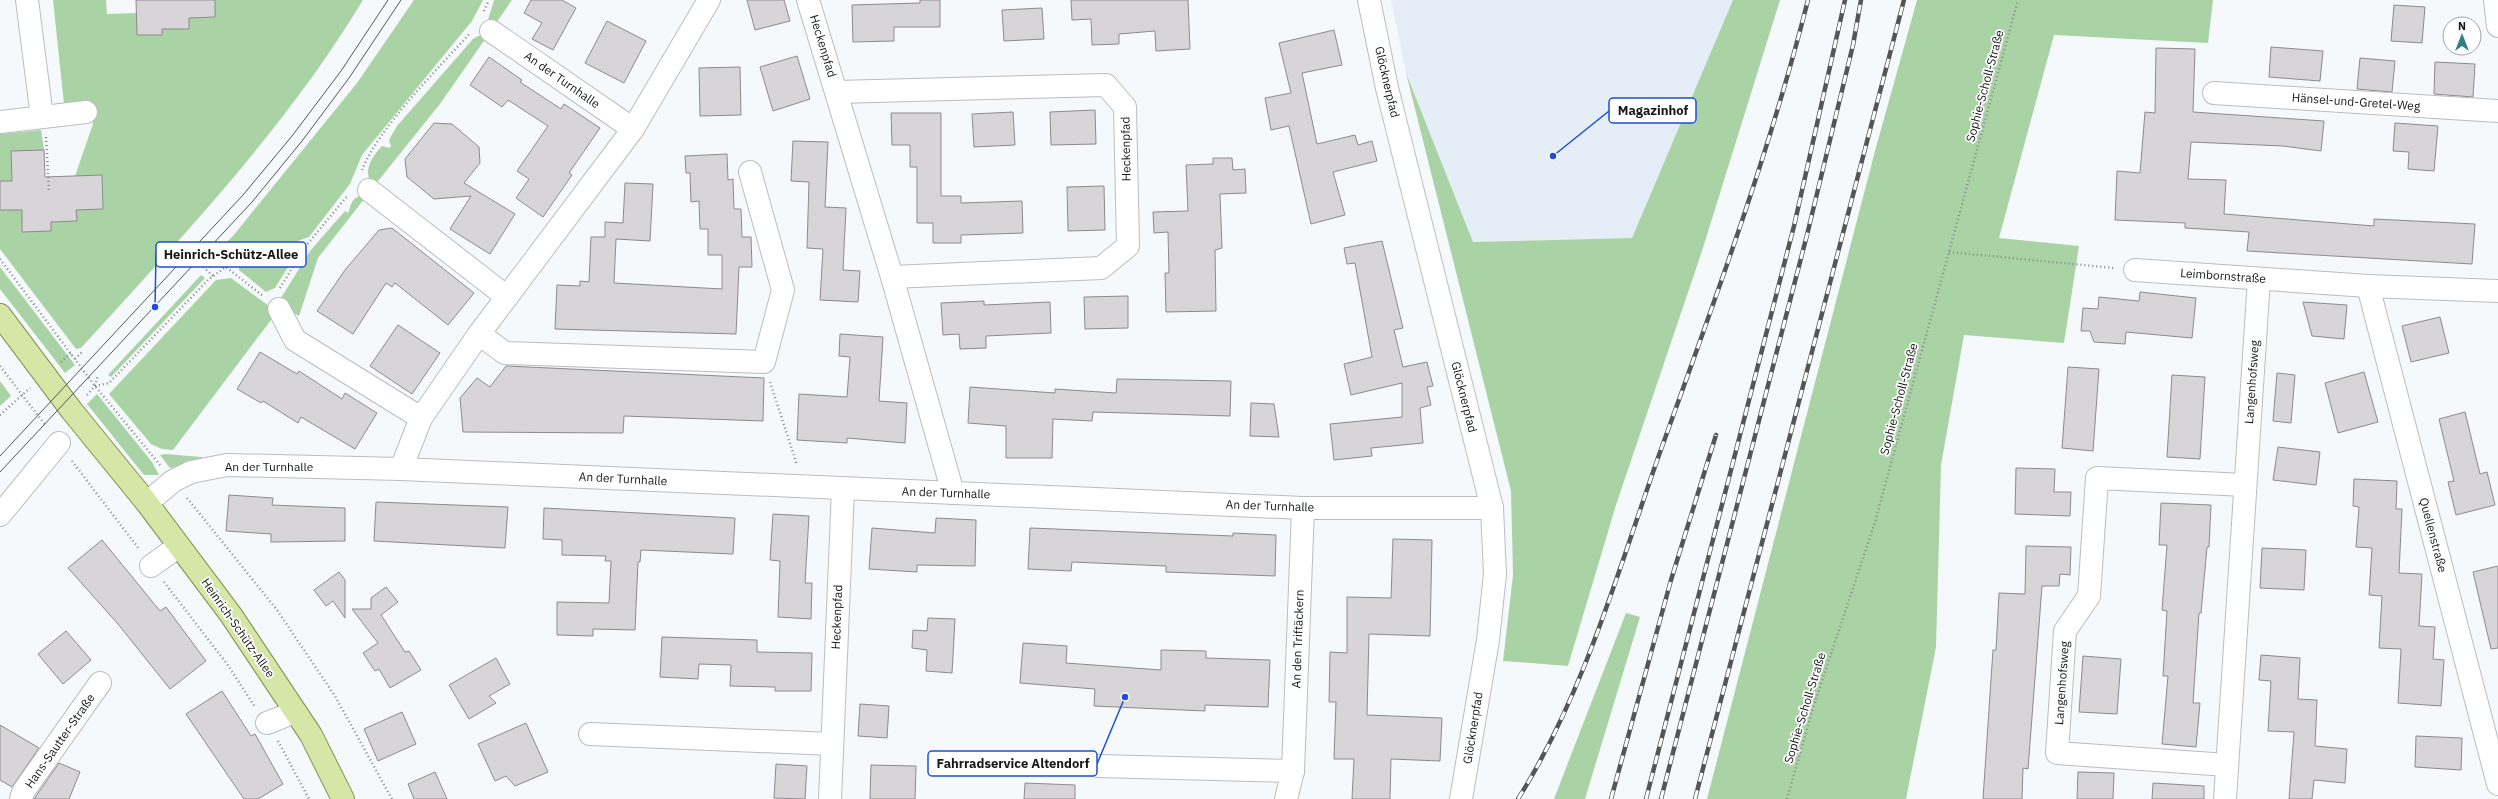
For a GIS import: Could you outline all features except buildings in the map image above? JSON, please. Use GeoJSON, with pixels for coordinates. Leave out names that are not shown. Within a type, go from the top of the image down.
{"type":"FeatureCollection","features":[{"type":"Feature","properties":{"kind":"main road","name":"Heinrich-Schütz-Allee"},"geometry":{"type":"LineString","coordinates":[[0,315],[72,411],[147,503],[231,615],[311,735],[343,799]]}},
{"type":"Feature","properties":{"kind":"street"},"geometry":{"type":"LineString","coordinates":[[27,0],[43,117]]}},
{"type":"Feature","properties":{"kind":"street"},"geometry":{"type":"LineString","coordinates":[[401,469],[421,418],[479,334],[633,129],[709,0]]}},
{"type":"Feature","properties":{"kind":"street","name":"Heckenpfad"},"geometry":{"type":"LineString","coordinates":[[808,0],[892,276],[953,493]]}},
{"type":"Feature","properties":{"kind":"street","name":"Glöcknerpfad"},"geometry":{"type":"LineString","coordinates":[[1369,0],[1387,88],[1492,508],[1495,574],[1488,640],[1461,799]]}},
{"type":"Feature","properties":{"kind":"street"},"geometry":{"type":"LineString","coordinates":[[2495,0],[2498,26]]}},
{"type":"Feature","properties":{"kind":"street","name":"An der Turnhalle"},"geometry":{"type":"LineString","coordinates":[[482,26],[633,129]]}},
{"type":"Feature","properties":{"kind":"street","name":"Heckenpfad"},"geometry":{"type":"LineString","coordinates":[[837,92],[1106,85],[1125,107],[1128,246],[1101,268],[892,276]]}},
{"type":"Feature","properties":{"kind":"street","name":"Hänsel-und-Gretel-Weg"},"geometry":{"type":"LineString","coordinates":[[2214,93],[2498,112]]}},
{"type":"Feature","properties":{"kind":"street"},"geometry":{"type":"LineString","coordinates":[[0,122],[86,112]]}},
{"type":"Feature","properties":{"kind":"street"},"geometry":{"type":"LineString","coordinates":[[479,334],[506,354],[764,362],[783,290],[750,172]]}},
{"type":"Feature","properties":{"kind":"street"},"geometry":{"type":"LineString","coordinates":[[360,184],[507,297]]}},
{"type":"Feature","properties":{"kind":"street","name":"Leimbornstraße"},"geometry":{"type":"LineString","coordinates":[[2135,270],[2368,286],[2498,291]]}},
{"type":"Feature","properties":{"kind":"street","name":"Langenhofsweg"},"geometry":{"type":"LineString","coordinates":[[2225,799],[2259,279]]}},
{"type":"Feature","properties":{"kind":"street","name":"Quellenstraße"},"geometry":{"type":"LineString","coordinates":[[2368,286],[2498,784]]}},
{"type":"Feature","properties":{"kind":"street"},"geometry":{"type":"LineString","coordinates":[[275,299],[295,340],[421,418]]}},
{"type":"Feature","properties":{"kind":"street"},"geometry":{"type":"LineString","coordinates":[[0,515],[58,443]]}},
{"type":"Feature","properties":{"kind":"street","name":"An der Turnhalle"},"geometry":{"type":"LineString","coordinates":[[147,503],[173,481],[191,472],[227,465],[401,469],[804,488],[1303,508],[1492,508]]}},
{"type":"Feature","properties":{"kind":"street","name":"Langenhofsweg"},"geometry":{"type":"LineString","coordinates":[[2227,765],[2057,753],[2065,632],[2089,596],[2097,478],[2245,485]]}},
{"type":"Feature","properties":{"kind":"street","name":"Heckenpfad"},"geometry":{"type":"LineString","coordinates":[[830,799],[843,489]]}},
{"type":"Feature","properties":{"kind":"street","name":"An den Triftäckern"},"geometry":{"type":"LineString","coordinates":[[1286,799],[1293,771],[1303,508]]}},
{"type":"Feature","properties":{"kind":"street"},"geometry":{"type":"LineString","coordinates":[[151,566],[179,546]]}},
{"type":"Feature","properties":{"kind":"street","name":"Hans-Sautter-Straße"},"geometry":{"type":"LineString","coordinates":[[20,799],[23,792],[100,684]]}},
{"type":"Feature","properties":{"kind":"street"},"geometry":{"type":"LineString","coordinates":[[267,723],[295,712]]}},
{"type":"Feature","properties":{"kind":"street"},"geometry":{"type":"LineString","coordinates":[[590,734],[832,744]]}},
{"type":"Feature","properties":{"kind":"street"},"geometry":{"type":"LineString","coordinates":[[1098,766],[1293,771]]}},
{"type":"Feature","properties":{"kind":"path"},"geometry":{"type":"LineString","coordinates":[[226,268],[275,299],[305,247],[360,184],[367,157],[392,123],[482,26],[489,0]]}},
{"type":"Feature","properties":{"kind":"path","name":"Sophie-Scholl-Straße"},"geometry":{"type":"LineString","coordinates":[[1787,799],[1814,705],[1875,522],[2018,0]]}},
{"type":"Feature","properties":{"kind":"path"},"geometry":{"type":"LineString","coordinates":[[43,117],[49,191]]}},
{"type":"Feature","properties":{"kind":"path"},"geometry":{"type":"LineString","coordinates":[[180,245],[213,276]]}},
{"type":"Feature","properties":{"kind":"path"},"geometry":{"type":"LineString","coordinates":[[95,386],[109,383],[213,276],[249,255],[305,247]]}},
{"type":"Feature","properties":{"kind":"path"},"geometry":{"type":"LineString","coordinates":[[1949,252],[2135,270]]}},
{"type":"Feature","properties":{"kind":"path"},"geometry":{"type":"LineString","coordinates":[[0,259],[95,386],[277,610],[336,696],[392,799]]}},
{"type":"Feature","properties":{"kind":"path"},"geometry":{"type":"LineString","coordinates":[[75,359],[82,352]]}},
{"type":"Feature","properties":{"kind":"path"},"geometry":{"type":"LineString","coordinates":[[764,362],[804,488]]}},
{"type":"Feature","properties":{"kind":"path"},"geometry":{"type":"LineString","coordinates":[[0,366],[227,664],[289,758],[309,799]]}},
{"type":"Feature","properties":{"kind":"path"},"geometry":{"type":"LineString","coordinates":[[95,386],[98,375]]}},
{"type":"Feature","properties":{"kind":"path"},"geometry":{"type":"LineString","coordinates":[[0,415],[22,394]]}},
{"type":"Feature","properties":{"kind":"shaded area"},"geometry":{"type":"Polygon","coordinates":[[[1391,0],[1733,0],[1632,238],[1473,242],[1406,73],[1391,0]]]}},
{"type":"Feature","properties":{"kind":"green space"},"geometry":{"type":"Polygon","coordinates":[[[53,0],[106,0],[107,14],[137,13],[137,35],[162,35],[162,29],[189,29],[189,18],[215,17],[215,0],[363,0],[301,93],[231,181],[81,348],[76,349],[0,249],[0,210],[22,210],[22,231],[51,222],[76,221],[76,210],[103,209],[102,175],[75,176],[93,124],[91,101],[64,104],[53,0]]]}},
{"type":"Feature","properties":{"kind":"green space"},"geometry":{"type":"Polygon","coordinates":[[[414,0],[483,0],[472,21],[362,155],[350,184],[309,237],[289,244],[237,254],[215,267],[209,268],[204,264],[233,236],[357,83],[414,0]]]}},
{"type":"Feature","properties":{"kind":"green space"},"geometry":{"type":"Polygon","coordinates":[[[494,0],[512,0],[494,26],[488,20],[494,0]]]}},
{"type":"Feature","properties":{"kind":"green space"},"geometry":{"type":"Polygon","coordinates":[[[1733,0],[1780,0],[1702,251],[1616,505],[1568,666],[1503,661],[1513,575],[1511,491],[1406,73],[1473,242],[1632,238],[1733,0]]]}},
{"type":"Feature","properties":{"kind":"green space"},"geometry":{"type":"Polygon","coordinates":[[[1917,0],[2213,0],[2208,43],[2054,35],[1999,238],[2079,246],[2064,343],[1964,335],[1941,465],[1936,647],[1906,799],[1707,799],[1875,151],[1917,0]]]}},
{"type":"Feature","properties":{"kind":"green space"},"geometry":{"type":"Polygon","coordinates":[[[488,35],[440,104],[374,186],[370,181],[368,170],[369,165],[375,155],[382,146],[389,148],[391,146],[389,140],[397,126],[473,39],[478,36],[488,35]]]}},
{"type":"Feature","properties":{"kind":"green space"},"geometry":{"type":"Polygon","coordinates":[[[41,130],[44,150],[12,181],[0,181],[0,134],[41,130]]]}},
{"type":"Feature","properties":{"kind":"green space"},"geometry":{"type":"Polygon","coordinates":[[[360,196],[365,198],[318,258],[299,316],[282,306],[281,298],[310,251],[345,211],[348,213],[351,203],[354,199],[360,196]]]}},
{"type":"Feature","properties":{"kind":"green space"},"geometry":{"type":"Polygon","coordinates":[[[291,253],[295,256],[275,288],[266,292],[239,270],[239,265],[252,258],[291,253]]]}},
{"type":"Feature","properties":{"kind":"green space"},"geometry":{"type":"Polygon","coordinates":[[[0,267],[75,365],[65,373],[0,289],[0,267]]]}},
{"type":"Feature","properties":{"kind":"green space"},"geometry":{"type":"Polygon","coordinates":[[[201,275],[205,278],[111,377],[108,375],[201,275]]]}},
{"type":"Feature","properties":{"kind":"green space"},"geometry":{"type":"Polygon","coordinates":[[[231,278],[277,312],[173,450],[162,449],[151,444],[109,394],[216,280],[231,278]]]}},
{"type":"Feature","properties":{"kind":"green space"},"geometry":{"type":"Polygon","coordinates":[[[0,381],[11,396],[0,406],[0,381]]]}},
{"type":"Feature","properties":{"kind":"green space"},"geometry":{"type":"Polygon","coordinates":[[[97,394],[152,462],[159,475],[144,475],[87,404],[97,394]]]}},
{"type":"Feature","properties":{"kind":"green space"},"geometry":{"type":"Polygon","coordinates":[[[165,454],[202,457],[202,462],[170,468],[160,455],[165,454]]]}},
{"type":"Feature","properties":{"kind":"green space"},"geometry":{"type":"Polygon","coordinates":[[[1626,613],[1640,617],[1585,799],[1554,799],[1626,613]]]}},
{"type":"Feature","properties":{"kind":"tram line"},"geometry":{"type":"LineString","coordinates":[[0,456],[243,195],[292,136],[341,71],[388,0]]}},
{"type":"Feature","properties":{"kind":"tram line"},"geometry":{"type":"LineString","coordinates":[[0,472],[252,202],[302,141],[349,78],[401,0]]}},
{"type":"Feature","properties":{"kind":"railway"},"geometry":{"type":"LineString","coordinates":[[1518,799],[1541,759],[1562,717],[1581,675],[1614,587],[1758,173],[1793,58],[1808,0]]}},
{"type":"Feature","properties":{"kind":"railway"},"geometry":{"type":"LineString","coordinates":[[1646,799],[1794,226],[1845,0]]}},
{"type":"Feature","properties":{"kind":"railway"},"geometry":{"type":"LineString","coordinates":[[1661,799],[1807,235],[1853,45],[1861,0]]}},
{"type":"Feature","properties":{"kind":"railway"},"geometry":{"type":"LineString","coordinates":[[1695,799],[1904,0]]}},
{"type":"Feature","properties":{"kind":"railway"},"geometry":{"type":"LineString","coordinates":[[1611,799],[1671,580],[1716,435]]}},
{"type":"Feature","properties":{"kind":"place","name":"Magazinhof"},"geometry":{"type":"Point","coordinates":[1553,156]}},
{"type":"Feature","properties":{"kind":"place","name":"Heinrich-Schütz-Allee"},"geometry":{"type":"Point","coordinates":[155,307]}},
{"type":"Feature","properties":{"kind":"place","name":"Fahrradservice Altendorf"},"geometry":{"type":"Point","coordinates":[1125,697]}}]}
